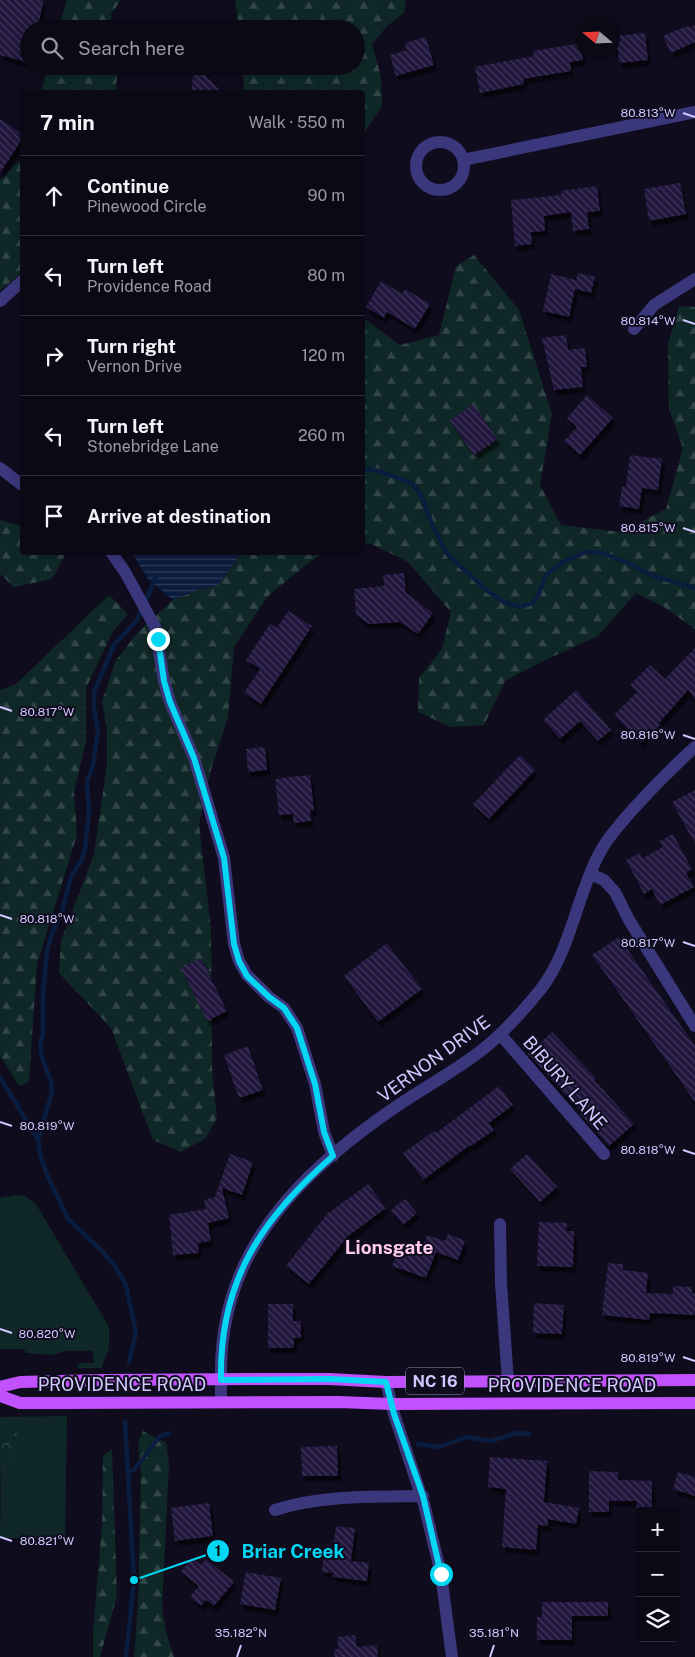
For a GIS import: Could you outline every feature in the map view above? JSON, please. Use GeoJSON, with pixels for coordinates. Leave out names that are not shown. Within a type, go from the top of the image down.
{"type":"FeatureCollection","features":[{"type":"Feature","properties":{"kind":"main road","name":"PROVIDENCE ROAD"},"geometry":{"type":"LineString","coordinates":[[0,1387],[20,1382],[330,1379],[386,1382],[695,1380]]}},
{"type":"Feature","properties":{"kind":"main road","name":"PROVIDENCE ROAD"},"geometry":{"type":"LineString","coordinates":[[0,1396],[20,1402],[339,1402],[391,1404],[695,1402]]}},
{"type":"Feature","properties":{"kind":"street"},"geometry":{"type":"LineString","coordinates":[[463,160],[695,112]]}},
{"type":"Feature","properties":{"kind":"street"},"geometry":{"type":"LineString","coordinates":[[634,329],[654,305],[695,279]]}},
{"type":"Feature","properties":{"kind":"street"},"geometry":{"type":"LineString","coordinates":[[0,301],[20,283]]}},
{"type":"Feature","properties":{"kind":"street"},"geometry":{"type":"LineString","coordinates":[[0,468],[20,483]]}},
{"type":"Feature","properties":{"kind":"street"},"geometry":{"type":"LineString","coordinates":[[112,555],[125,572],[155,627],[164,681],[170,702],[194,758],[222,850],[234,944],[239,961],[247,976],[284,1008],[297,1028],[315,1084],[324,1132],[333,1156]]}},
{"type":"Feature","properties":{"kind":"street","name":"VERNON DRIVE"},"geometry":{"type":"LineString","coordinates":[[221,1402],[225,1325],[235,1288],[249,1255],[263,1231],[286,1201],[333,1156],[396,1107],[470,1058],[517,1018],[542,987],[553,969],[563,948],[598,856],[620,824],[662,778],[695,748]]}},
{"type":"Feature","properties":{"kind":"street"},"geometry":{"type":"LineString","coordinates":[[590,874],[610,885],[629,920],[695,1026]]}},
{"type":"Feature","properties":{"kind":"street","name":"BIBURY LANE"},"geometry":{"type":"LineString","coordinates":[[500,1034],[604,1154]]}},
{"type":"Feature","properties":{"kind":"street"},"geometry":{"type":"LineString","coordinates":[[500,1224],[501,1283],[508,1381]]}},
{"type":"Feature","properties":{"kind":"street"},"geometry":{"type":"LineString","coordinates":[[386,1382],[391,1404],[423,1496],[441,1574],[452,1657]]}},
{"type":"Feature","properties":{"kind":"street"},"geometry":{"type":"LineString","coordinates":[[275,1510],[297,1503],[346,1498],[423,1496]]}},
{"type":"Feature","properties":{"kind":"green space"},"geometry":{"type":"Polygon","coordinates":[[[67,0],[121,0],[111,14],[111,20],[61,20],[67,0]]]}},
{"type":"Feature","properties":{"kind":"green space"},"geometry":{"type":"Polygon","coordinates":[[[235,0],[406,0],[404,13],[387,26],[372,44],[381,77],[382,106],[365,131],[365,90],[244,90],[243,75],[365,75],[365,20],[238,20],[235,0]]]}},
{"type":"Feature","properties":{"kind":"green space"},"geometry":{"type":"Polygon","coordinates":[[[46,75],[117,75],[116,90],[42,90],[46,75]]]}},
{"type":"Feature","properties":{"kind":"green space"},"geometry":{"type":"Polygon","coordinates":[[[20,160],[20,274],[0,291],[0,180],[20,160]]]}},
{"type":"Feature","properties":{"kind":"green space"},"geometry":{"type":"Polygon","coordinates":[[[474,255],[519,310],[552,414],[540,485],[561,525],[621,532],[666,509],[683,448],[669,409],[668,344],[679,306],[695,307],[695,629],[664,607],[636,593],[598,636],[505,681],[484,725],[451,727],[418,712],[419,678],[442,649],[451,612],[408,562],[371,544],[365,543],[365,319],[400,345],[439,335],[456,266],[474,255]]]}},
{"type":"Feature","properties":{"kind":"green space"},"geometry":{"type":"Polygon","coordinates":[[[0,520],[20,525],[20,555],[65,555],[52,579],[14,587],[0,574],[0,520]]]}},
{"type":"Feature","properties":{"kind":"green space"},"geometry":{"type":"Polygon","coordinates":[[[240,555],[320,555],[267,597],[234,647],[228,717],[211,770],[199,824],[211,929],[212,1069],[217,1118],[206,1138],[181,1152],[153,1140],[111,1028],[59,973],[61,941],[94,854],[107,764],[107,729],[102,702],[115,662],[137,633],[173,600],[200,589],[217,586],[240,555]]]}},
{"type":"Feature","properties":{"kind":"green space"},"geometry":{"type":"Polygon","coordinates":[[[109,595],[128,614],[113,631],[86,688],[86,741],[74,792],[77,835],[37,964],[29,1082],[19,1086],[0,1056],[0,690],[16,684],[109,595]]]}},
{"type":"Feature","properties":{"kind":"green space"},"geometry":{"type":"Polygon","coordinates":[[[15,1195],[25,1196],[36,1204],[109,1327],[109,1349],[102,1368],[77,1368],[79,1363],[94,1363],[93,1351],[65,1351],[52,1355],[26,1353],[24,1349],[0,1349],[0,1198],[15,1195]]]}},
{"type":"Feature","properties":{"kind":"green space"},"geometry":{"type":"Polygon","coordinates":[[[67,1416],[65,1538],[0,1538],[1,1470],[7,1465],[5,1431],[0,1433],[0,1417],[67,1416]]]}},
{"type":"Feature","properties":{"kind":"green space"},"geometry":{"type":"Polygon","coordinates":[[[5,1431],[17,1432],[15,1457],[1,1470],[0,1489],[0,1433],[5,1431]]]}},
{"type":"Feature","properties":{"kind":"green space"},"geometry":{"type":"Polygon","coordinates":[[[143,1431],[166,1443],[169,1464],[162,1610],[174,1657],[134,1657],[138,1604],[141,1474],[138,1444],[143,1431]]]}},
{"type":"Feature","properties":{"kind":"green space"},"geometry":{"type":"Polygon","coordinates":[[[112,1449],[117,1596],[100,1657],[93,1657],[93,1631],[102,1525],[103,1456],[112,1449]]]}},
{"type":"Feature","properties":{"kind":"water"},"geometry":{"type":"Polygon","coordinates":[[[133,555],[240,555],[217,586],[200,589],[173,600],[148,579],[133,555]]]}},
{"type":"Feature","properties":{"kind":"building"},"geometry":{"type":"Polygon","coordinates":[[[0,0],[44,0],[39,20],[20,20],[20,61],[0,55],[0,0]]]}},
{"type":"Feature","properties":{"kind":"building"},"geometry":{"type":"Polygon","coordinates":[[[695,26],[695,42],[671,53],[663,36],[685,27],[695,26]]]}},
{"type":"Feature","properties":{"kind":"building"},"geometry":{"type":"Polygon","coordinates":[[[645,33],[648,60],[619,63],[620,35],[645,33]]]}},
{"type":"Feature","properties":{"kind":"building"},"geometry":{"type":"Polygon","coordinates":[[[426,37],[434,65],[396,76],[390,55],[407,50],[405,43],[426,37]]]}},
{"type":"Feature","properties":{"kind":"building"},"geometry":{"type":"Polygon","coordinates":[[[575,44],[575,60],[583,60],[570,62],[571,71],[523,79],[524,84],[480,93],[475,67],[534,56],[533,51],[575,44]]]}},
{"type":"Feature","properties":{"kind":"building"},"geometry":{"type":"Polygon","coordinates":[[[193,75],[206,75],[220,90],[192,90],[193,75]]]}},
{"type":"Feature","properties":{"kind":"building"},"geometry":{"type":"Polygon","coordinates":[[[0,119],[20,133],[20,142],[0,173],[0,119]]]}},
{"type":"Feature","properties":{"kind":"building"},"geometry":{"type":"Polygon","coordinates":[[[680,183],[686,214],[649,221],[644,189],[680,183]]]}},
{"type":"Feature","properties":{"kind":"building"},"geometry":{"type":"Polygon","coordinates":[[[597,186],[600,211],[587,212],[589,229],[573,231],[571,212],[544,216],[545,231],[531,232],[532,244],[515,246],[511,200],[562,195],[561,191],[597,186]]]}},
{"type":"Feature","properties":{"kind":"building"},"geometry":{"type":"Polygon","coordinates":[[[578,273],[595,277],[591,293],[575,289],[569,317],[543,311],[551,274],[576,280],[578,273]]]}},
{"type":"Feature","properties":{"kind":"building"},"geometry":{"type":"Polygon","coordinates":[[[381,281],[402,294],[405,289],[430,304],[415,329],[387,312],[384,318],[366,307],[381,281]]]}},
{"type":"Feature","properties":{"kind":"building"},"geometry":{"type":"Polygon","coordinates":[[[566,335],[568,350],[585,348],[587,367],[581,367],[583,387],[554,390],[542,338],[566,335]]]}},
{"type":"Feature","properties":{"kind":"building"},"geometry":{"type":"Polygon","coordinates":[[[587,395],[613,418],[580,455],[564,441],[577,427],[567,418],[587,395]]]}},
{"type":"Feature","properties":{"kind":"building"},"geometry":{"type":"Polygon","coordinates":[[[474,404],[497,439],[474,455],[450,420],[474,404]]]}},
{"type":"Feature","properties":{"kind":"building"},"geometry":{"type":"Polygon","coordinates":[[[630,455],[662,459],[658,490],[642,488],[639,509],[619,506],[622,487],[626,487],[630,455]]]}},
{"type":"Feature","properties":{"kind":"building"},"geometry":{"type":"Polygon","coordinates":[[[404,573],[406,593],[433,613],[418,634],[400,622],[369,624],[356,615],[354,589],[384,586],[383,575],[404,573]]]}},
{"type":"Feature","properties":{"kind":"building"},"geometry":{"type":"Polygon","coordinates":[[[288,611],[312,626],[261,704],[244,693],[260,669],[246,660],[270,624],[277,628],[288,611]]]}},
{"type":"Feature","properties":{"kind":"building"},"geometry":{"type":"Polygon","coordinates":[[[695,648],[695,699],[688,690],[659,723],[660,725],[641,743],[614,715],[637,692],[630,685],[650,665],[665,679],[695,648]]]}},
{"type":"Feature","properties":{"kind":"building"},"geometry":{"type":"Polygon","coordinates":[[[576,690],[611,730],[598,741],[580,721],[560,739],[543,720],[576,690]]]}},
{"type":"Feature","properties":{"kind":"building"},"geometry":{"type":"Polygon","coordinates":[[[265,747],[267,770],[248,772],[246,749],[265,747]]]}},
{"type":"Feature","properties":{"kind":"building"},"geometry":{"type":"Polygon","coordinates":[[[520,755],[535,770],[489,819],[473,804],[520,755]]]}},
{"type":"Feature","properties":{"kind":"building"},"geometry":{"type":"Polygon","coordinates":[[[310,775],[314,810],[310,811],[311,821],[294,823],[293,814],[279,815],[275,779],[310,775]]]}},
{"type":"Feature","properties":{"kind":"building"},"geometry":{"type":"Polygon","coordinates":[[[695,790],[695,844],[672,802],[695,790]]]}},
{"type":"Feature","properties":{"kind":"building"},"geometry":{"type":"Polygon","coordinates":[[[673,834],[692,869],[686,873],[694,887],[660,905],[652,889],[644,894],[626,860],[640,853],[643,858],[663,847],[660,841],[673,834]]]}},
{"type":"Feature","properties":{"kind":"building"},"geometry":{"type":"Polygon","coordinates":[[[619,937],[695,1046],[695,1102],[592,955],[619,937]]]}},
{"type":"Feature","properties":{"kind":"building"},"geometry":{"type":"Polygon","coordinates":[[[387,943],[422,989],[378,1022],[344,976],[387,943]]]}},
{"type":"Feature","properties":{"kind":"building"},"geometry":{"type":"Polygon","coordinates":[[[201,958],[227,1011],[207,1021],[181,968],[201,958]]]}},
{"type":"Feature","properties":{"kind":"building"},"geometry":{"type":"Polygon","coordinates":[[[552,1032],[596,1078],[594,1080],[634,1124],[609,1146],[580,1114],[582,1113],[528,1054],[552,1032]]]}},
{"type":"Feature","properties":{"kind":"building"},"geometry":{"type":"Polygon","coordinates":[[[248,1046],[263,1090],[239,1098],[224,1055],[248,1046]]]}},
{"type":"Feature","properties":{"kind":"building"},"geometry":{"type":"Polygon","coordinates":[[[499,1086],[513,1105],[489,1123],[494,1130],[470,1145],[423,1180],[403,1153],[434,1131],[436,1133],[499,1086]]]}},
{"type":"Feature","properties":{"kind":"building"},"geometry":{"type":"Polygon","coordinates":[[[230,1154],[253,1162],[242,1195],[222,1188],[229,1218],[208,1223],[211,1241],[198,1243],[199,1253],[173,1255],[169,1215],[206,1209],[204,1200],[215,1197],[230,1154]]]}},
{"type":"Feature","properties":{"kind":"building"},"geometry":{"type":"Polygon","coordinates":[[[527,1154],[557,1187],[540,1202],[510,1169],[527,1154]]]}},
{"type":"Feature","properties":{"kind":"building"},"geometry":{"type":"Polygon","coordinates":[[[368,1184],[386,1208],[348,1236],[309,1284],[286,1266],[327,1214],[368,1184]]]}},
{"type":"Feature","properties":{"kind":"building"},"geometry":{"type":"Polygon","coordinates":[[[405,1199],[417,1213],[403,1225],[391,1210],[405,1199]]]}},
{"type":"Feature","properties":{"kind":"building"},"geometry":{"type":"Polygon","coordinates":[[[539,1222],[567,1223],[566,1231],[574,1231],[573,1267],[537,1266],[539,1222]]]}},
{"type":"Feature","properties":{"kind":"building"},"geometry":{"type":"Polygon","coordinates":[[[448,1234],[465,1241],[458,1260],[436,1252],[426,1278],[392,1266],[400,1244],[421,1251],[427,1235],[445,1241],[448,1234]]]}},
{"type":"Feature","properties":{"kind":"building"},"geometry":{"type":"Polygon","coordinates":[[[608,1263],[623,1264],[623,1270],[648,1273],[646,1293],[673,1294],[673,1286],[692,1287],[692,1293],[695,1294],[695,1315],[650,1313],[649,1320],[602,1315],[608,1263]]]}},
{"type":"Feature","properties":{"kind":"building"},"geometry":{"type":"Polygon","coordinates":[[[534,1303],[564,1305],[562,1334],[533,1333],[534,1303]]]}},
{"type":"Feature","properties":{"kind":"building"},"geometry":{"type":"Polygon","coordinates":[[[268,1304],[293,1304],[293,1321],[301,1321],[301,1338],[294,1338],[294,1348],[268,1348],[268,1304]]]}},
{"type":"Feature","properties":{"kind":"building"},"geometry":{"type":"Polygon","coordinates":[[[337,1446],[338,1476],[302,1476],[301,1447],[337,1446]]]}},
{"type":"Feature","properties":{"kind":"building"},"geometry":{"type":"Polygon","coordinates":[[[490,1457],[547,1461],[544,1502],[579,1508],[576,1524],[548,1519],[548,1526],[538,1525],[536,1550],[502,1547],[506,1489],[488,1487],[490,1457]]]}},
{"type":"Feature","properties":{"kind":"building"},"geometry":{"type":"Polygon","coordinates":[[[589,1471],[618,1472],[618,1480],[652,1481],[652,1507],[636,1507],[637,1501],[609,1501],[609,1512],[589,1512],[589,1471]]]}},
{"type":"Feature","properties":{"kind":"building"},"geometry":{"type":"Polygon","coordinates":[[[678,1472],[695,1477],[695,1496],[673,1489],[678,1472]]]}},
{"type":"Feature","properties":{"kind":"building"},"geometry":{"type":"Polygon","coordinates":[[[209,1503],[213,1536],[175,1541],[171,1508],[209,1503]]]}},
{"type":"Feature","properties":{"kind":"building"},"geometry":{"type":"Polygon","coordinates":[[[336,1526],[355,1528],[351,1561],[369,1563],[367,1581],[332,1577],[333,1573],[322,1572],[324,1554],[332,1555],[336,1526]]]}},
{"type":"Feature","properties":{"kind":"building"},"geometry":{"type":"Polygon","coordinates":[[[192,1558],[201,1565],[206,1559],[234,1582],[214,1606],[206,1600],[201,1606],[190,1597],[199,1586],[181,1572],[192,1558]]]}},
{"type":"Feature","properties":{"kind":"building"},"geometry":{"type":"Polygon","coordinates":[[[246,1572],[281,1578],[275,1610],[240,1604],[246,1572]]]}},
{"type":"Feature","properties":{"kind":"building"},"geometry":{"type":"Polygon","coordinates":[[[542,1602],[608,1602],[608,1616],[572,1616],[572,1640],[537,1640],[537,1617],[542,1617],[542,1602]]]}},
{"type":"Feature","properties":{"kind":"building"},"geometry":{"type":"Polygon","coordinates":[[[355,1635],[357,1647],[377,1645],[378,1657],[335,1657],[334,1649],[339,1649],[337,1637],[355,1635]]]}},
{"type":"Feature","properties":{"kind":"waterway"},"geometry":{"type":"LineString","coordinates":[[365,469],[379,471],[413,484],[422,497],[433,527],[448,555],[489,592],[504,602],[520,607],[533,603],[538,596],[546,575],[563,562],[585,552],[602,553],[626,562],[651,575],[695,588]]}},
{"type":"Feature","properties":{"kind":"waterway"},"geometry":{"type":"LineString","coordinates":[[145,602],[156,577]]}},
{"type":"Feature","properties":{"kind":"waterway"},"geometry":{"type":"LineString","coordinates":[[38,1140],[52,1092],[51,1081],[43,1061],[40,1046],[43,1034],[43,994],[47,951],[62,911],[71,877],[81,861],[85,849],[89,811],[87,782],[93,765],[98,730],[94,710],[94,692],[114,645],[137,620],[142,609]]}},
{"type":"Feature","properties":{"kind":"waterway"},"geometry":{"type":"LineString","coordinates":[[0,1077],[38,1140],[40,1155],[46,1172],[68,1219],[103,1252],[116,1268],[126,1285],[136,1333],[129,1362]]}},
{"type":"Feature","properties":{"kind":"waterway"},"geometry":{"type":"LineString","coordinates":[[125,1422],[134,1580],[126,1657]]}},
{"type":"Feature","properties":{"kind":"waterway"},"geometry":{"type":"LineString","coordinates":[[128,1472],[134,1470],[160,1436],[169,1433]]}},
{"type":"Feature","properties":{"kind":"waterway"},"geometry":{"type":"LineString","coordinates":[[418,1444],[439,1447],[467,1437],[490,1441],[517,1433],[529,1434]]}},
{"type":"Feature","properties":{"kind":"place","name":"Briar Creek"},"geometry":{"type":"Point","coordinates":[134,1580]}},
{"type":"Feature","properties":{"kind":"district","name":"Lionsgate"},"geometry":{"type":"Point","coordinates":[389,1247]}},
{"type":"Feature","properties":{"kind":"route"},"geometry":{"type":"LineString","coordinates":[[158,639],[164,681],[170,702],[194,758],[224,858],[234,944],[239,961],[247,976],[284,1008],[297,1028],[315,1084],[324,1132],[333,1156],[308,1178],[272,1217],[246,1260],[232,1297],[225,1325],[221,1380],[330,1379],[386,1382],[394,1414],[423,1496],[441,1574]]}}]}
